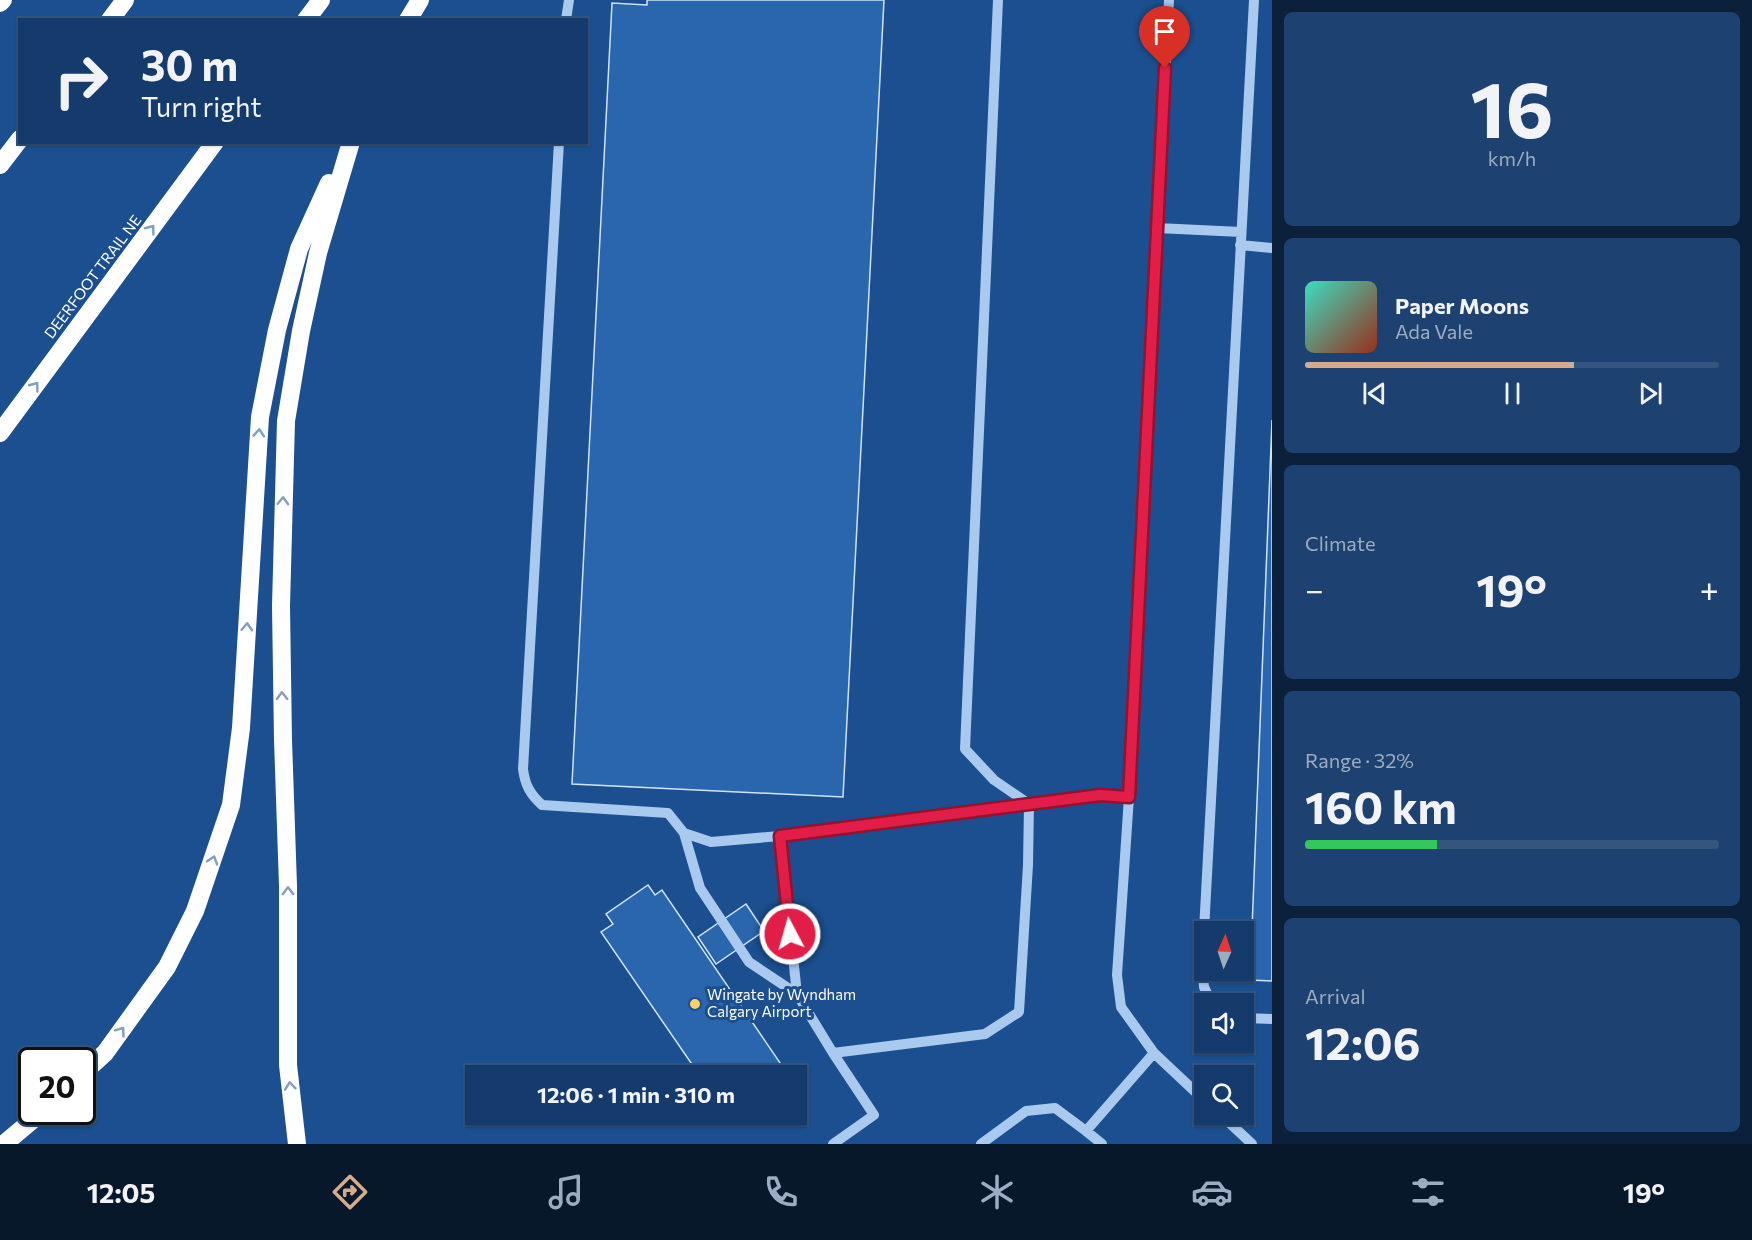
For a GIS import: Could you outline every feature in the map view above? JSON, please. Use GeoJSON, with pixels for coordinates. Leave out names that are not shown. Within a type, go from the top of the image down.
{"type":"FeatureCollection","features":[{"type":"Feature","properties":{"kind":"highway"},"geometry":{"type":"LineString","coordinates":[[112,18],[125,0]]}},
{"type":"Feature","properties":{"kind":"highway"},"geometry":{"type":"LineString","coordinates":[[308,18],[321,0]]}},
{"type":"Feature","properties":{"kind":"highway"},"geometry":{"type":"LineString","coordinates":[[409,18],[420,0]]}},
{"type":"Feature","properties":{"kind":"highway"},"geometry":{"type":"LineString","coordinates":[[0,165],[18,142]]}},
{"type":"Feature","properties":{"kind":"highway","name":"DEERFOOT TRAIL NE"},"geometry":{"type":"LineString","coordinates":[[0,433],[214,144]]}},
{"type":"Feature","properties":{"kind":"highway"},"geometry":{"type":"LineString","coordinates":[[96,1061],[105,1053],[167,967],[195,911],[231,805],[241,728],[261,417],[277,330],[299,249],[348,144]]}},
{"type":"Feature","properties":{"kind":"highway"},"geometry":{"type":"LineString","coordinates":[[297,1144],[288,1065],[288,886],[283,740],[281,606],[286,421],[301,331],[318,253],[348,144]]}},
{"type":"Feature","properties":{"kind":"highway"},"geometry":{"type":"LineString","coordinates":[[4,1144],[27,1125]]}},
{"type":"Feature","properties":{"kind":"street"},"geometry":{"type":"LineString","coordinates":[[566,18],[569,0]]}},
{"type":"Feature","properties":{"kind":"street"},"geometry":{"type":"LineString","coordinates":[[998,0],[965,749],[994,780],[1029,804]]}},
{"type":"Feature","properties":{"kind":"street"},"geometry":{"type":"LineString","coordinates":[[1169,0],[1118,975],[1121,1007],[1154,1053],[1194,1091]]}},
{"type":"Feature","properties":{"kind":"street"},"geometry":{"type":"LineString","coordinates":[[1207,993],[1202,968],[1254,0]]}},
{"type":"Feature","properties":{"kind":"street"},"geometry":{"type":"LineString","coordinates":[[559,144],[524,745],[524,779],[528,789],[542,805],[668,813],[684,833],[700,888],[749,962],[797,994],[874,1114],[833,1144]]}},
{"type":"Feature","properties":{"kind":"street"},"geometry":{"type":"LineString","coordinates":[[1157,228],[1240,232]]}},
{"type":"Feature","properties":{"kind":"street"},"geometry":{"type":"LineString","coordinates":[[1240,245],[1272,248]]}},
{"type":"Feature","properties":{"kind":"street"},"geometry":{"type":"LineString","coordinates":[[684,833],[711,842],[780,836],[1100,795],[1129,797]]}},
{"type":"Feature","properties":{"kind":"street"},"geometry":{"type":"LineString","coordinates":[[833,1053],[985,1034],[1019,1012],[1028,865],[1029,804]]}},
{"type":"Feature","properties":{"kind":"street"},"geometry":{"type":"LineString","coordinates":[[780,836],[797,994]]}},
{"type":"Feature","properties":{"kind":"street"},"geometry":{"type":"LineString","coordinates":[[1254,1018],[1272,1019]]}},
{"type":"Feature","properties":{"kind":"street"},"geometry":{"type":"LineString","coordinates":[[1086,1131],[1154,1053]]}},
{"type":"Feature","properties":{"kind":"street"},"geometry":{"type":"LineString","coordinates":[[981,1144],[1026,1111],[1055,1108],[1102,1144]]}},
{"type":"Feature","properties":{"kind":"street"},"geometry":{"type":"LineString","coordinates":[[1232,1125],[1252,1144]]}},
{"type":"Feature","properties":{"kind":"building"},"geometry":{"type":"Polygon","coordinates":[[[647,0],[884,0],[843,797],[572,784],[612,3],[647,5],[647,0]]]}},
{"type":"Feature","properties":{"kind":"building"},"geometry":{"type":"Polygon","coordinates":[[[1272,420],[1272,981],[1254,980],[1252,921],[1272,420]]]}},
{"type":"Feature","properties":{"kind":"building","name":"Wingate by Wyndham Calgary Airport"},"geometry":{"type":"Polygon","coordinates":[[[648,885],[655,895],[662,890],[781,1065],[692,1065],[601,932],[613,924],[606,914],[648,885]]]}},
{"type":"Feature","properties":{"kind":"building"},"geometry":{"type":"Polygon","coordinates":[[[746,904],[764,931],[716,964],[698,937],[746,904]]]}},
{"type":"Feature","properties":{"kind":"place","name":"Wingate by Wyndham Calgary Airport"},"geometry":{"type":"Point","coordinates":[695,1004]}},
{"type":"Feature","properties":{"kind":"route"},"geometry":{"type":"LineString","coordinates":[[790,934],[780,836],[1100,795],[1129,797],[1165,68]]}}]}
